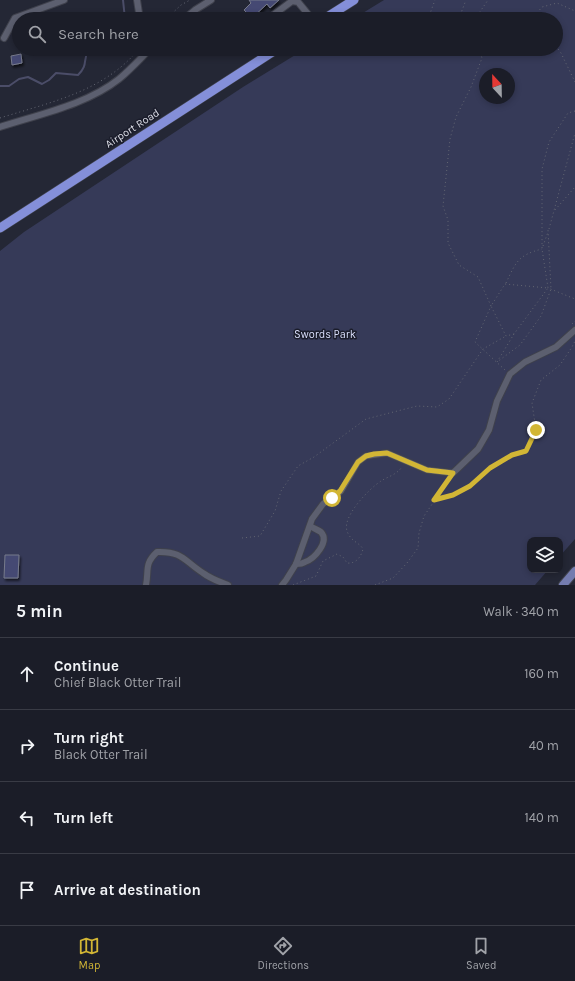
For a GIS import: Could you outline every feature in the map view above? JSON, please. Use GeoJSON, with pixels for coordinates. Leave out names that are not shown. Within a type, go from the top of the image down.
{"type":"FeatureCollection","features":[{"type":"Feature","properties":{"kind":"highway"},"geometry":{"type":"LineString","coordinates":[[335,12],[354,0]]}},
{"type":"Feature","properties":{"kind":"highway"},"geometry":{"type":"LineString","coordinates":[[342,8],[359,0]]}},
{"type":"Feature","properties":{"kind":"highway","name":"Airport Road"},"geometry":{"type":"LineString","coordinates":[[0,228],[266,56]]}},
{"type":"Feature","properties":{"kind":"main road"},"geometry":{"type":"LineString","coordinates":[[563,585],[575,571]]}},
{"type":"Feature","properties":{"kind":"street"},"geometry":{"type":"LineString","coordinates":[[31,12],[64,0]]}},
{"type":"Feature","properties":{"kind":"street"},"geometry":{"type":"LineString","coordinates":[[137,0],[139,12]]}},
{"type":"Feature","properties":{"kind":"street"},"geometry":{"type":"LineString","coordinates":[[193,12],[211,0]]}},
{"type":"Feature","properties":{"kind":"street"},"geometry":{"type":"LineString","coordinates":[[277,12],[292,1],[298,2],[306,12]]}},
{"type":"Feature","properties":{"kind":"street"},"geometry":{"type":"LineString","coordinates":[[4,38],[12,23]]}},
{"type":"Feature","properties":{"kind":"street"},"geometry":{"type":"LineString","coordinates":[[0,127],[87,98],[119,79],[143,56]]}},
{"type":"Feature","properties":{"kind":"street"},"geometry":{"type":"LineString","coordinates":[[282,585],[296,564],[312,519],[323,504],[340,491],[358,462],[366,456],[387,453],[427,470],[453,473],[478,448],[490,430],[497,401],[510,374],[525,362],[556,347],[575,330]]}},
{"type":"Feature","properties":{"kind":"street"},"geometry":{"type":"LineString","coordinates":[[296,564],[305,563],[313,557],[322,546],[324,538],[321,532],[310,526]]}},
{"type":"Feature","properties":{"kind":"street"},"geometry":{"type":"LineString","coordinates":[[146,585],[150,558],[157,552],[168,552],[182,557],[203,574],[218,582],[228,585]]}},
{"type":"Feature","properties":{"kind":"path"},"geometry":{"type":"LineString","coordinates":[[174,12],[181,5],[190,0]]}},
{"type":"Feature","properties":{"kind":"path"},"geometry":{"type":"LineString","coordinates":[[431,12],[435,0]]}},
{"type":"Feature","properties":{"kind":"path"},"geometry":{"type":"LineString","coordinates":[[461,12],[466,0]]}},
{"type":"Feature","properties":{"kind":"path"},"geometry":{"type":"LineString","coordinates":[[480,12],[488,0]]}},
{"type":"Feature","properties":{"kind":"path"},"geometry":{"type":"LineString","coordinates":[[538,12],[542,7],[557,3],[575,10]]}},
{"type":"Feature","properties":{"kind":"path"},"geometry":{"type":"LineString","coordinates":[[0,118],[87,90],[105,80],[131,56]]}},
{"type":"Feature","properties":{"kind":"path"},"geometry":{"type":"LineString","coordinates":[[481,56],[482,58],[471,87],[456,117],[450,139],[443,206],[448,220],[448,243],[459,265],[478,277],[490,306],[506,336]]}},
{"type":"Feature","properties":{"kind":"path"},"geometry":{"type":"LineString","coordinates":[[562,56],[575,82]]}},
{"type":"Feature","properties":{"kind":"path"},"geometry":{"type":"LineString","coordinates":[[497,362],[514,334],[548,288],[542,249],[542,169],[549,142],[568,113],[575,111]]}},
{"type":"Feature","properties":{"kind":"path"},"geometry":{"type":"LineString","coordinates":[[542,249],[554,211],[575,132]]}},
{"type":"Feature","properties":{"kind":"path"},"geometry":{"type":"LineString","coordinates":[[554,211],[575,187]]}},
{"type":"Feature","properties":{"kind":"path"},"geometry":{"type":"LineString","coordinates":[[497,362],[520,345],[541,316],[551,289],[548,230]]}},
{"type":"Feature","properties":{"kind":"path"},"geometry":{"type":"LineString","coordinates":[[510,374],[475,342],[490,306],[506,284],[516,261],[529,252],[542,249]]}},
{"type":"Feature","properties":{"kind":"path"},"geometry":{"type":"LineString","coordinates":[[506,284],[548,288],[575,299]]}},
{"type":"Feature","properties":{"kind":"path"},"geometry":{"type":"LineString","coordinates":[[242,538],[260,536],[275,511],[281,490],[298,466],[314,457],[366,419],[417,406],[437,407],[450,399],[483,349],[506,336],[514,334]]}},
{"type":"Feature","properties":{"kind":"path"},"geometry":{"type":"LineString","coordinates":[[434,500],[453,495],[470,486],[490,468],[512,455],[526,451],[536,430],[532,403],[541,380],[560,364],[575,341]]}},
{"type":"Feature","properties":{"kind":"path"},"geometry":{"type":"LineString","coordinates":[[293,585],[316,576],[324,560],[337,554],[343,557],[347,563],[352,563],[358,560],[363,549],[362,546],[354,542],[347,530],[346,524],[351,514],[370,489],[382,480],[397,473],[407,461]]}},
{"type":"Feature","properties":{"kind":"path"},"geometry":{"type":"LineString","coordinates":[[375,585],[393,578],[418,548],[419,533],[424,516],[453,473]]}},
{"type":"Feature","properties":{"kind":"green space","name":"Swords Park"},"geometry":{"type":"Polygon","coordinates":[[[384,0],[575,0],[575,539],[563,553],[563,537],[527,537],[527,573],[545,573],[535,585],[0,585],[0,251],[24,232],[243,87],[294,56],[563,56],[563,12],[364,12],[384,0]]]}},
{"type":"Feature","properties":{"kind":"building"},"geometry":{"type":"Polygon","coordinates":[[[249,0],[279,0],[270,8],[267,4],[258,12],[246,12],[244,10],[251,3],[249,0]]]}},
{"type":"Feature","properties":{"kind":"building"},"geometry":{"type":"Polygon","coordinates":[[[11,56],[21,56],[22,63],[12,65],[11,56]]]}},
{"type":"Feature","properties":{"kind":"building"},"geometry":{"type":"Polygon","coordinates":[[[5,555],[19,555],[18,578],[4,578],[5,555]]]}},
{"type":"Feature","properties":{"kind":"waterway"},"geometry":{"type":"LineString","coordinates":[[123,0],[124,12]]}},
{"type":"Feature","properties":{"kind":"waterway"},"geometry":{"type":"LineString","coordinates":[[0,86],[9,86],[19,79],[28,77],[42,84],[56,73],[78,75],[83,68],[86,56]]}},
{"type":"Feature","properties":{"kind":"route"},"geometry":{"type":"LineString","coordinates":[[332,498],[340,491],[358,462],[366,456],[387,453],[427,470],[453,473],[434,500],[453,495],[470,486],[490,468],[512,455],[526,451],[536,430]]}}]}
